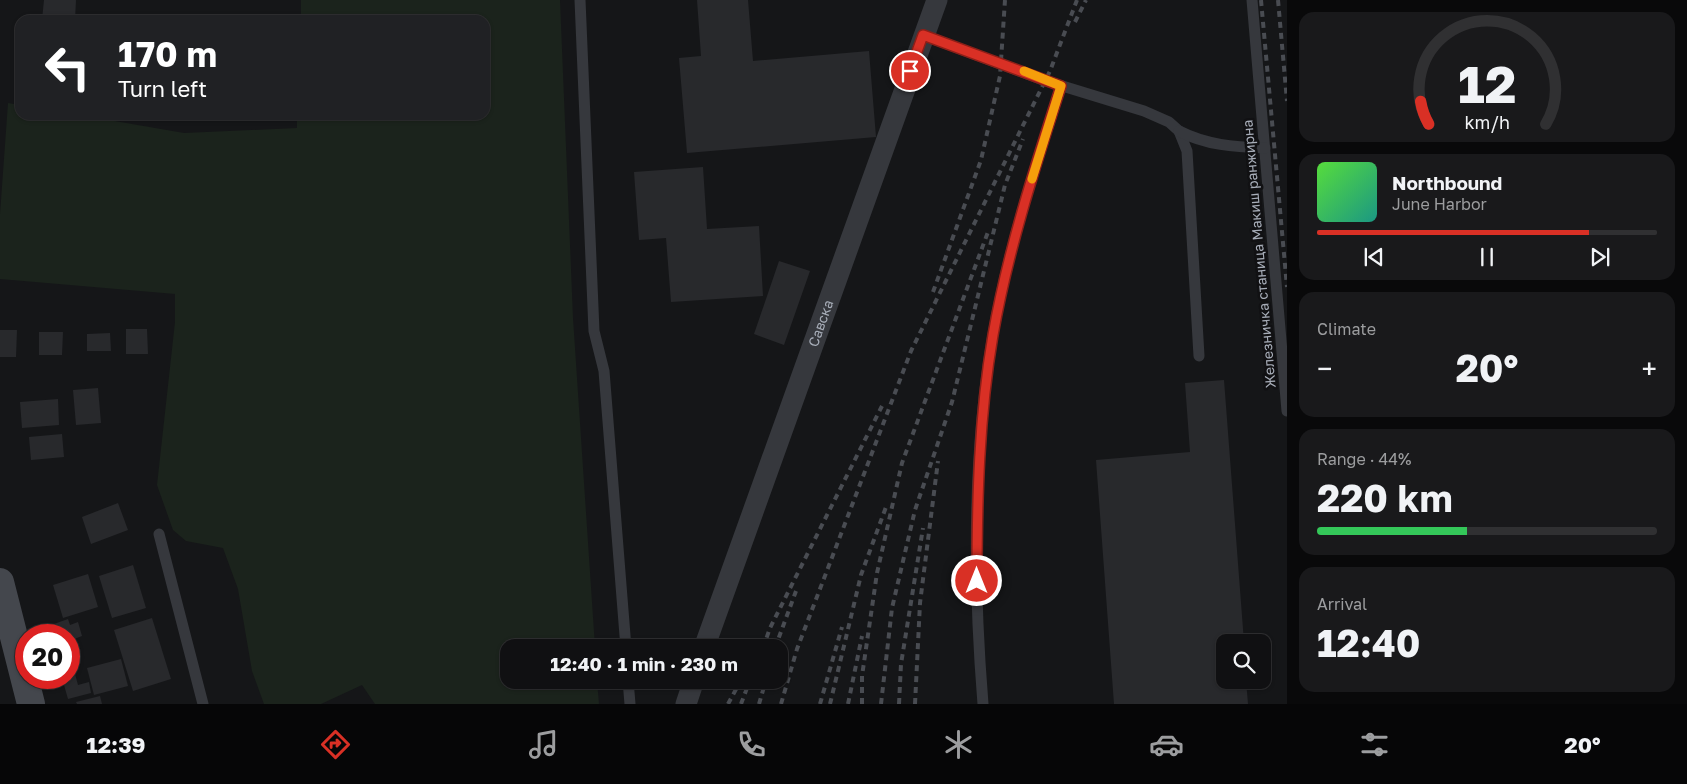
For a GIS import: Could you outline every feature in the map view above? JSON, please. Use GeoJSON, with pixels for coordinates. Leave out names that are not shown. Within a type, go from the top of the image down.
{"type":"FeatureCollection","features":[{"type":"Feature","properties":{"kind":"main road"},"geometry":{"type":"LineString","coordinates":[[0,582],[31,704]]}},
{"type":"Feature","properties":{"kind":"street","name":"Савска"},"geometry":{"type":"LineString","coordinates":[[707,639],[937,0]]}},
{"type":"Feature","properties":{"kind":"street"},"geometry":{"type":"LineString","coordinates":[[686,704],[691,689]]}},
{"type":"Feature","properties":{"kind":"lane"},"geometry":{"type":"LineString","coordinates":[[580,0],[594,331],[604,371],[625,639]]}},
{"type":"Feature","properties":{"kind":"lane","name":"Железничка станица Макиш ранжирна"},"geometry":{"type":"LineString","coordinates":[[1252,0],[1287,411]]}},
{"type":"Feature","properties":{"kind":"lane"},"geometry":{"type":"LineString","coordinates":[[923,35],[1061,86],[1137,108],[1169,122],[1179,131],[1202,141],[1264,148]]}},
{"type":"Feature","properties":{"kind":"lane"},"geometry":{"type":"LineString","coordinates":[[983,704],[978,634],[977,510],[984,400],[993,334],[1005,276],[1028,190],[1061,86]]}},
{"type":"Feature","properties":{"kind":"lane"},"geometry":{"type":"LineString","coordinates":[[1179,131],[1187,151],[1199,356]]}},
{"type":"Feature","properties":{"kind":"lane"},"geometry":{"type":"LineString","coordinates":[[159,534],[202,704]]}},
{"type":"Feature","properties":{"kind":"lane"},"geometry":{"type":"LineString","coordinates":[[629,689],[630,704]]}},
{"type":"Feature","properties":{"kind":"shaded area"},"geometry":{"type":"Polygon","coordinates":[[[301,0],[560,0],[573,318],[594,639],[500,639],[500,689],[598,689],[599,704],[375,704],[362,685],[321,704],[264,704],[252,671],[238,589],[223,548],[186,541],[173,530],[157,485],[175,322],[175,294],[0,279],[0,214],[8,103],[15,104],[15,120],[109,120],[184,133],[297,128],[297,120],[490,120],[490,15],[301,15],[301,0]]]}},
{"type":"Feature","properties":{"kind":"building"},"geometry":{"type":"Polygon","coordinates":[[[44,0],[76,0],[75,15],[42,15],[44,0]]]}},
{"type":"Feature","properties":{"kind":"building"},"geometry":{"type":"Polygon","coordinates":[[[697,0],[748,0],[753,61],[869,51],[876,137],[687,153],[679,58],[701,56],[697,0]]]}},
{"type":"Feature","properties":{"kind":"building"},"geometry":{"type":"Polygon","coordinates":[[[703,167],[707,229],[759,226],[763,296],[671,302],[666,238],[639,240],[634,172],[703,167]]]}},
{"type":"Feature","properties":{"kind":"building"},"geometry":{"type":"Polygon","coordinates":[[[779,261],[810,271],[784,345],[754,334],[779,261]]]}},
{"type":"Feature","properties":{"kind":"building"},"geometry":{"type":"Polygon","coordinates":[[[126,329],[147,329],[148,354],[126,354],[126,329]]]}},
{"type":"Feature","properties":{"kind":"building"},"geometry":{"type":"Polygon","coordinates":[[[0,330],[17,330],[16,357],[0,357],[0,330]]]}},
{"type":"Feature","properties":{"kind":"building"},"geometry":{"type":"Polygon","coordinates":[[[39,332],[63,332],[62,355],[39,355],[39,332]]]}},
{"type":"Feature","properties":{"kind":"building"},"geometry":{"type":"Polygon","coordinates":[[[110,333],[111,351],[87,351],[87,334],[110,333]]]}},
{"type":"Feature","properties":{"kind":"building"},"geometry":{"type":"Polygon","coordinates":[[[1224,380],[1243,634],[1216,634],[1216,689],[1247,689],[1248,704],[1114,704],[1096,460],[1190,452],[1185,383],[1224,380]]]}},
{"type":"Feature","properties":{"kind":"building"},"geometry":{"type":"Polygon","coordinates":[[[98,388],[101,423],[76,425],[73,390],[98,388]]]}},
{"type":"Feature","properties":{"kind":"building"},"geometry":{"type":"Polygon","coordinates":[[[58,399],[59,425],[22,428],[20,402],[58,399]]]}},
{"type":"Feature","properties":{"kind":"building"},"geometry":{"type":"Polygon","coordinates":[[[62,434],[64,457],[31,460],[29,437],[62,434]]]}},
{"type":"Feature","properties":{"kind":"building"},"geometry":{"type":"Polygon","coordinates":[[[118,503],[128,530],[91,544],[82,517],[118,503]]]}},
{"type":"Feature","properties":{"kind":"building"},"geometry":{"type":"Polygon","coordinates":[[[133,565],[146,608],[112,618],[99,576],[133,565]]]}},
{"type":"Feature","properties":{"kind":"building"},"geometry":{"type":"Polygon","coordinates":[[[88,574],[98,607],[63,618],[53,585],[88,574]]]}},
{"type":"Feature","properties":{"kind":"building"},"geometry":{"type":"Polygon","coordinates":[[[152,618],[171,679],[133,691],[114,630],[152,618]]]}},
{"type":"Feature","properties":{"kind":"building"},"geometry":{"type":"Polygon","coordinates":[[[68,619],[70,624],[54,624],[68,619]]]}},
{"type":"Feature","properties":{"kind":"building"},"geometry":{"type":"Polygon","coordinates":[[[121,659],[128,686],[94,695],[87,668],[121,659]]]}},
{"type":"Feature","properties":{"kind":"building"},"geometry":{"type":"Polygon","coordinates":[[[89,682],[91,693],[68,699],[65,689],[80,689],[80,684],[89,682]]]}},
{"type":"Feature","properties":{"kind":"building"},"geometry":{"type":"Polygon","coordinates":[[[100,696],[102,704],[77,704],[76,702],[100,696]]]}},
{"type":"Feature","properties":{"kind":"railway"},"geometry":{"type":"LineString","coordinates":[[933,292],[981,160],[1000,76],[1005,0]]}},
{"type":"Feature","properties":{"kind":"railway"},"geometry":{"type":"LineString","coordinates":[[781,704],[797,649],[911,351],[1050,71],[1077,0]]}},
{"type":"Feature","properties":{"kind":"railway"},"geometry":{"type":"LineString","coordinates":[[1075,22],[1086,0]]}},
{"type":"Feature","properties":{"kind":"railway"},"geometry":{"type":"LineString","coordinates":[[1261,0],[1287,287]]}},
{"type":"Feature","properties":{"kind":"railway"},"geometry":{"type":"LineString","coordinates":[[1278,0],[1287,101]]}},
{"type":"Feature","properties":{"kind":"railway"},"geometry":{"type":"LineString","coordinates":[[881,704],[892,608],[915,510],[952,402],[1005,185],[1023,139]]}},
{"type":"Feature","properties":{"kind":"railway"},"geometry":{"type":"LineString","coordinates":[[862,704],[862,676],[877,573],[902,463],[988,232]]}},
{"type":"Feature","properties":{"kind":"railway"},"geometry":{"type":"LineString","coordinates":[[766,639],[882,406]]}},
{"type":"Feature","properties":{"kind":"railway"},"geometry":{"type":"LineString","coordinates":[[915,704],[920,603],[938,461]]}},
{"type":"Feature","properties":{"kind":"railway"},"geometry":{"type":"LineString","coordinates":[[830,704],[861,575],[886,507]]}},
{"type":"Feature","properties":{"kind":"railway"},"geometry":{"type":"LineString","coordinates":[[899,704],[901,664],[923,528]]}},
{"type":"Feature","properties":{"kind":"railway"},"geometry":{"type":"LineString","coordinates":[[778,639],[796,591]]}},
{"type":"Feature","properties":{"kind":"railway"},"geometry":{"type":"LineString","coordinates":[[820,704],[842,627]]}},
{"type":"Feature","properties":{"kind":"railway"},"geometry":{"type":"LineString","coordinates":[[848,704],[862,636]]}},
{"type":"Feature","properties":{"kind":"railway"},"geometry":{"type":"LineString","coordinates":[[728,704],[736,689]]}},
{"type":"Feature","properties":{"kind":"railway"},"geometry":{"type":"LineString","coordinates":[[741,704],[747,689]]}},
{"type":"Feature","properties":{"kind":"railway"},"geometry":{"type":"LineString","coordinates":[[759,704],[763,689]]}},
{"type":"Feature","properties":{"kind":"slow traffic"},"geometry":{"type":"LineString","coordinates":[[1024,71],[1061,86],[1032,179]]}},
{"type":"Feature","properties":{"kind":"route"},"geometry":{"type":"LineString","coordinates":[[910,71],[923,35],[1061,86],[1028,190],[1005,276],[993,334],[984,400],[977,510],[977,581]]}}]}
